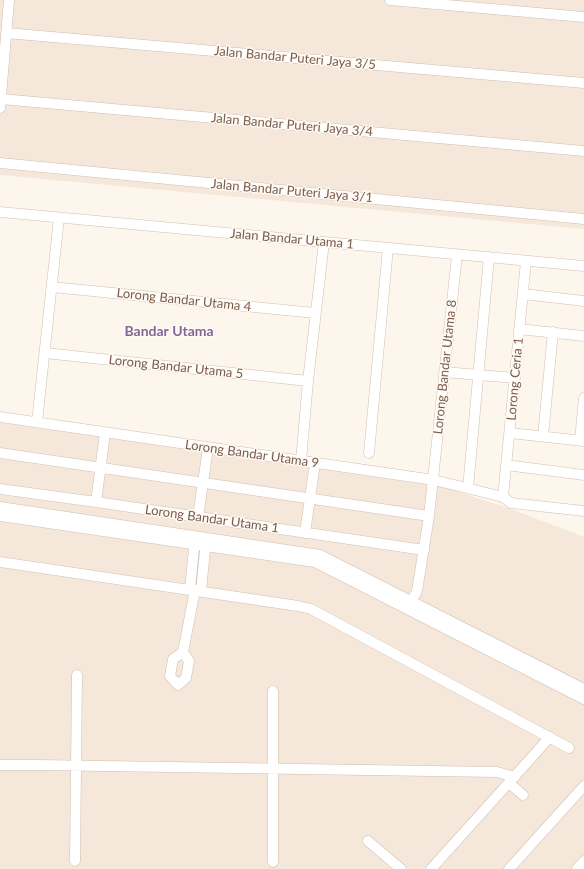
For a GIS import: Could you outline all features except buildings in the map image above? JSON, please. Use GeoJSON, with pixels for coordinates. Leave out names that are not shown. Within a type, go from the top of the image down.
{"type":"FeatureCollection","features":[{"type":"Feature","properties":{"kind":"street"},"geometry":{"type":"LineString","coordinates":[[0,104],[9,0]]}},
{"type":"Feature","properties":{"kind":"street"},"geometry":{"type":"LineString","coordinates":[[390,0],[584,17]]}},
{"type":"Feature","properties":{"kind":"street","name":"Jalan Bandar Puteri Jaya 3/5"},"geometry":{"type":"LineString","coordinates":[[6,33],[584,83]]}},
{"type":"Feature","properties":{"kind":"street","name":"Jalan Bandar Puteri Jaya 3/4"},"geometry":{"type":"LineString","coordinates":[[0,104],[584,151]]}},
{"type":"Feature","properties":{"kind":"street","name":"Jalan Bandar Puteri Jaya 3/1"},"geometry":{"type":"LineString","coordinates":[[0,163],[584,219]]}},
{"type":"Feature","properties":{"kind":"street","name":"Jalan Bandar Utama 1"},"geometry":{"type":"LineString","coordinates":[[0,212],[584,266]]}},
{"type":"Feature","properties":{"kind":"street"},"geometry":{"type":"LineString","coordinates":[[37,422],[59,218]]}},
{"type":"Feature","properties":{"kind":"street"},"geometry":{"type":"LineString","coordinates":[[301,461],[315,313],[324,242]]}},
{"type":"Feature","properties":{"kind":"street"},"geometry":{"type":"LineString","coordinates":[[369,453],[388,248]]}},
{"type":"Feature","properties":{"kind":"street","name":"Lorong Bandar Utama 8"},"geometry":{"type":"LineString","coordinates":[[410,605],[417,591],[434,480],[457,254]]}},
{"type":"Feature","properties":{"kind":"street"},"geometry":{"type":"LineString","coordinates":[[468,488],[489,257]]}},
{"type":"Feature","properties":{"kind":"street","name":"Lorong Ceria 1"},"geometry":{"type":"LineString","coordinates":[[503,497],[526,261]]}},
{"type":"Feature","properties":{"kind":"street","name":"Lorong Bandar Utama 4"},"geometry":{"type":"LineString","coordinates":[[52,287],[315,313]]}},
{"type":"Feature","properties":{"kind":"street"},"geometry":{"type":"LineString","coordinates":[[523,294],[584,301]]}},
{"type":"Feature","properties":{"kind":"street"},"geometry":{"type":"LineString","coordinates":[[519,329],[584,336]]}},
{"type":"Feature","properties":{"kind":"street"},"geometry":{"type":"LineString","coordinates":[[543,436],[553,332]]}},
{"type":"Feature","properties":{"kind":"street","name":"Lorong Bandar Utama 5"},"geometry":{"type":"LineString","coordinates":[[45,353],[308,381]]}},
{"type":"Feature","properties":{"kind":"street"},"geometry":{"type":"LineString","coordinates":[[444,372],[515,378]]}},
{"type":"Feature","properties":{"kind":"street"},"geometry":{"type":"LineString","coordinates":[[510,433],[582,440],[584,398]]}},
{"type":"Feature","properties":{"kind":"street","name":"Lorong Bandar Utama 9"},"geometry":{"type":"LineString","coordinates":[[0,417],[434,480],[503,497],[511,503],[584,511]]}},
{"type":"Feature","properties":{"kind":"street"},"geometry":{"type":"LineString","coordinates":[[96,502],[105,433]]}},
{"type":"Feature","properties":{"kind":"street"},"geometry":{"type":"LineString","coordinates":[[198,517],[208,448]]}},
{"type":"Feature","properties":{"kind":"street"},"geometry":{"type":"LineString","coordinates":[[0,453],[429,516]]}},
{"type":"Feature","properties":{"kind":"street"},"geometry":{"type":"LineString","coordinates":[[305,533],[315,463]]}},
{"type":"Feature","properties":{"kind":"street"},"geometry":{"type":"LineString","coordinates":[[506,465],[584,474]]}},
{"type":"Feature","properties":{"kind":"street","name":"Lorong Bandar Utama 1"},"geometry":{"type":"LineString","coordinates":[[0,489],[424,550]]}},
{"type":"Feature","properties":{"kind":"street"},"geometry":{"type":"LineString","coordinates":[[0,507],[315,562],[410,605],[584,690]]}},
{"type":"Feature","properties":{"kind":"street"},"geometry":{"type":"LineString","coordinates":[[0,516],[195,540]]}},
{"type":"Feature","properties":{"kind":"street"},"geometry":{"type":"LineString","coordinates":[[195,540],[193,559],[195,590]]}},
{"type":"Feature","properties":{"kind":"street"},"geometry":{"type":"LineString","coordinates":[[183,652],[195,590],[204,560],[206,542]]}},
{"type":"Feature","properties":{"kind":"street"},"geometry":{"type":"LineString","coordinates":[[193,559],[204,560]]}},
{"type":"Feature","properties":{"kind":"street"},"geometry":{"type":"LineString","coordinates":[[0,562],[195,590],[310,609],[550,736],[569,748]]}},
{"type":"Feature","properties":{"kind":"street"},"geometry":{"type":"LineString","coordinates":[[410,605],[584,699]]}},
{"type":"Feature","properties":{"kind":"street"},"geometry":{"type":"LineString","coordinates":[[75,861],[77,675]]}},
{"type":"Feature","properties":{"kind":"street"},"geometry":{"type":"LineString","coordinates":[[273,691],[273,862]]}},
{"type":"Feature","properties":{"kind":"street"},"geometry":{"type":"LineString","coordinates":[[431,869],[550,736]]}},
{"type":"Feature","properties":{"kind":"street"},"geometry":{"type":"LineString","coordinates":[[0,765],[496,772],[512,780],[523,795]]}},
{"type":"Feature","properties":{"kind":"street"},"geometry":{"type":"LineString","coordinates":[[509,869],[584,786]]}},
{"type":"Feature","properties":{"kind":"street"},"geometry":{"type":"LineString","coordinates":[[368,841],[401,869]]}},
{"type":"Feature","properties":{"kind":"street"},"geometry":{"type":"LineString","coordinates":[[577,869],[584,861]]}},
{"type":"Feature","properties":{"kind":"shaded area"},"geometry":{"type":"Polygon","coordinates":[[[0,0],[584,0],[584,229],[0,175],[0,0]]]}},
{"type":"Feature","properties":{"kind":"shaded area"},"geometry":{"type":"Polygon","coordinates":[[[0,422],[443,487],[511,509],[584,537],[584,869],[0,869],[0,422]]]}},
{"type":"Feature","properties":{"kind":"district","name":"Bandar Utama"},"geometry":{"type":"Point","coordinates":[169,331]}}]}
